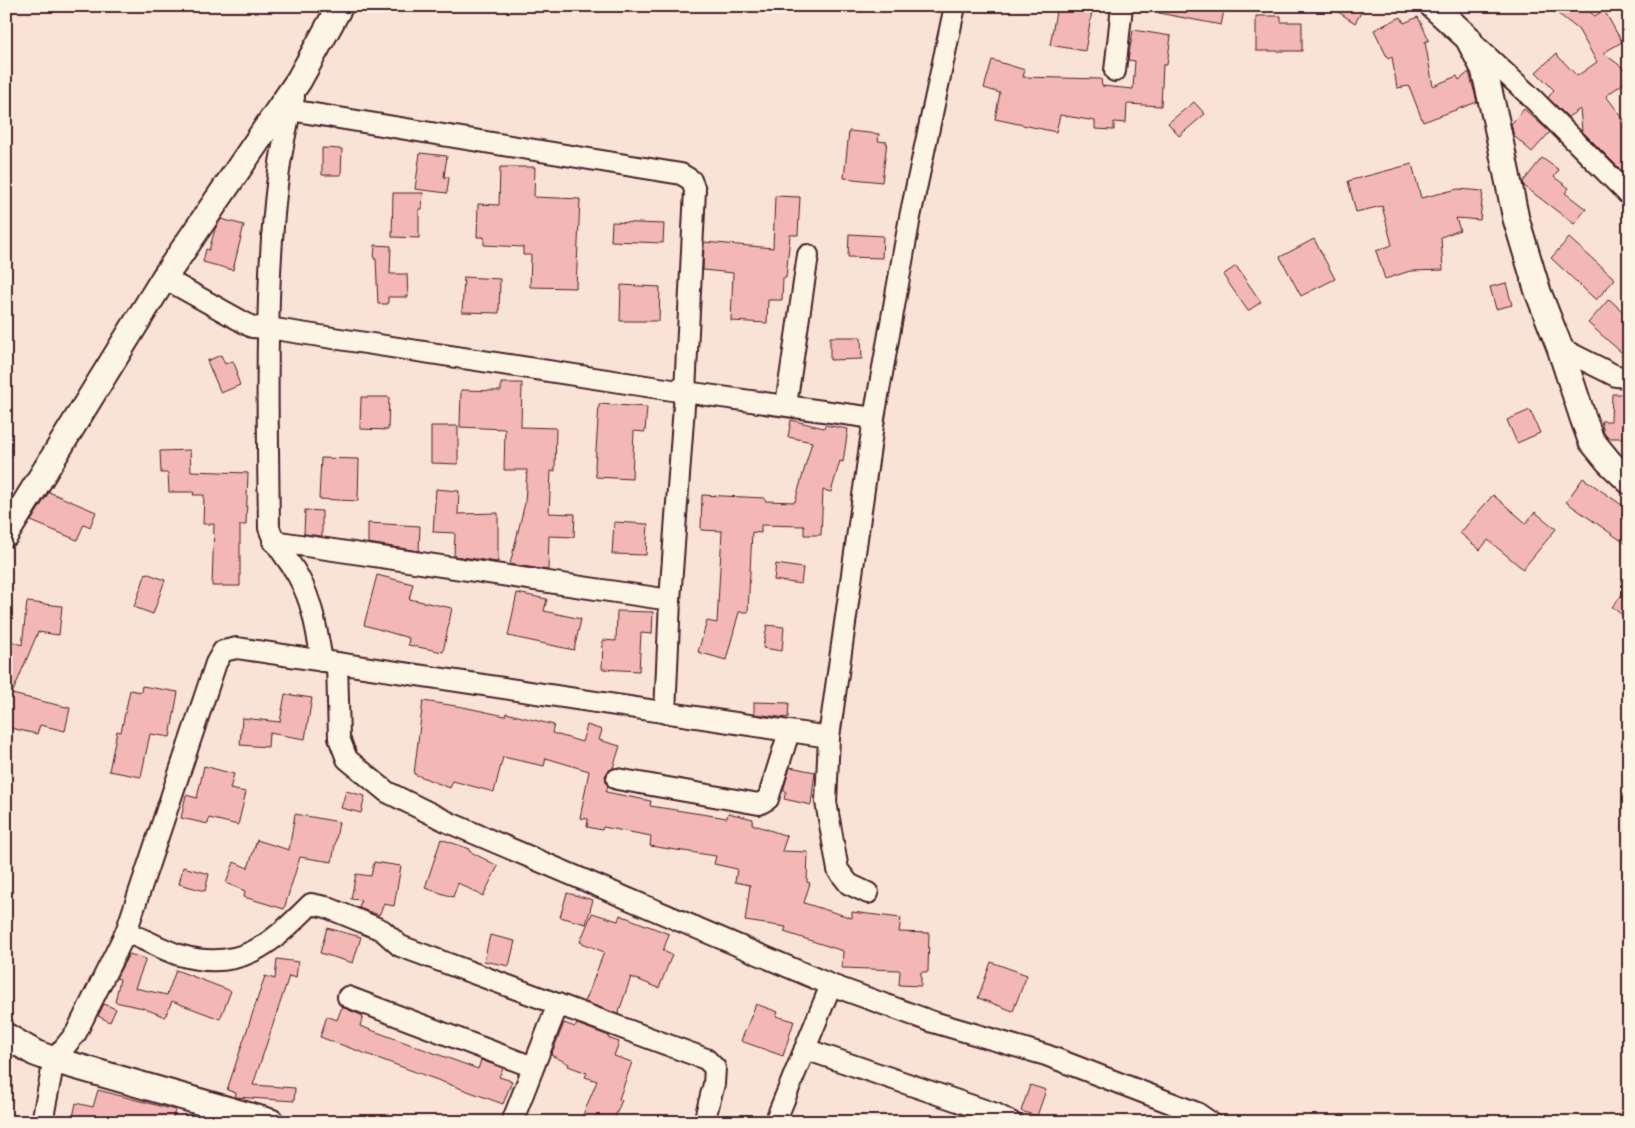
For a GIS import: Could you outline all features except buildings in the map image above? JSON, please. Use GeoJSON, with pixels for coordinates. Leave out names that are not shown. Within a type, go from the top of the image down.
{"type":"FeatureCollection","features":[{"type":"Feature","properties":{"kind":"street"},"geometry":{"type":"LineString","coordinates":[[6,534],[164,278],[299,80],[340,6]]}},
{"type":"Feature","properties":{"kind":"street"},"geometry":{"type":"LineString","coordinates":[[868,893],[849,884],[838,870],[826,802],[829,737],[874,418],[910,217],[955,6]]}},
{"type":"Feature","properties":{"kind":"street"},"geometry":{"type":"LineString","coordinates":[[1115,71],[1122,6]]}},
{"type":"Feature","properties":{"kind":"street"},"geometry":{"type":"LineString","coordinates":[[1433,6],[1529,95],[1629,195]]}},
{"type":"Feature","properties":{"kind":"street"},"geometry":{"type":"LineString","coordinates":[[1468,38],[1484,69],[1516,220],[1538,292],[1560,348],[1591,440],[1609,462],[1629,481]]}},
{"type":"Feature","properties":{"kind":"street"},"geometry":{"type":"LineString","coordinates":[[299,80],[290,110],[278,171],[272,234],[268,328],[268,528],[273,540],[299,577],[310,603],[330,662],[339,738],[347,759],[387,792],[450,823],[831,985],[933,1022],[1046,1055],[1197,1113],[1210,1122]]}},
{"type":"Feature","properties":{"kind":"street"},"geometry":{"type":"LineString","coordinates":[[290,110],[681,174],[691,180],[695,190],[670,600],[665,714]]}},
{"type":"Feature","properties":{"kind":"street"},"geometry":{"type":"LineString","coordinates":[[786,405],[808,255]]}},
{"type":"Feature","properties":{"kind":"street"},"geometry":{"type":"LineString","coordinates":[[164,278],[252,327],[684,392],[874,418]]}},
{"type":"Feature","properties":{"kind":"street"},"geometry":{"type":"LineString","coordinates":[[1560,348],[1616,376],[1629,378]]}},
{"type":"Feature","properties":{"kind":"street"},"geometry":{"type":"LineString","coordinates":[[273,540],[670,600]]}},
{"type":"Feature","properties":{"kind":"street"},"geometry":{"type":"LineString","coordinates":[[42,1122],[54,1060],[76,1033],[126,932],[216,663],[223,651],[237,648],[665,714],[829,737]]}},
{"type":"Feature","properties":{"kind":"street"},"geometry":{"type":"LineString","coordinates":[[617,779],[759,804],[768,799],[789,732]]}},
{"type":"Feature","properties":{"kind":"street"},"geometry":{"type":"LineString","coordinates":[[126,932],[179,955],[210,960],[237,957],[254,952],[281,934],[312,904],[326,907],[382,930],[400,946],[706,1058],[715,1068],[714,1084],[704,1122]]}},
{"type":"Feature","properties":{"kind":"street"},"geometry":{"type":"LineString","coordinates":[[775,1122],[831,985]]}},
{"type":"Feature","properties":{"kind":"street"},"geometry":{"type":"LineString","coordinates":[[348,997],[533,1067]]}},
{"type":"Feature","properties":{"kind":"street"},"geometry":{"type":"LineString","coordinates":[[512,1122],[558,1004]]}},
{"type":"Feature","properties":{"kind":"street"},"geometry":{"type":"LineString","coordinates":[[6,1036],[35,1053],[54,1060],[270,1122]]}},
{"type":"Feature","properties":{"kind":"street"},"geometry":{"type":"LineString","coordinates":[[805,1049],[996,1114],[1011,1122]]}}]}
